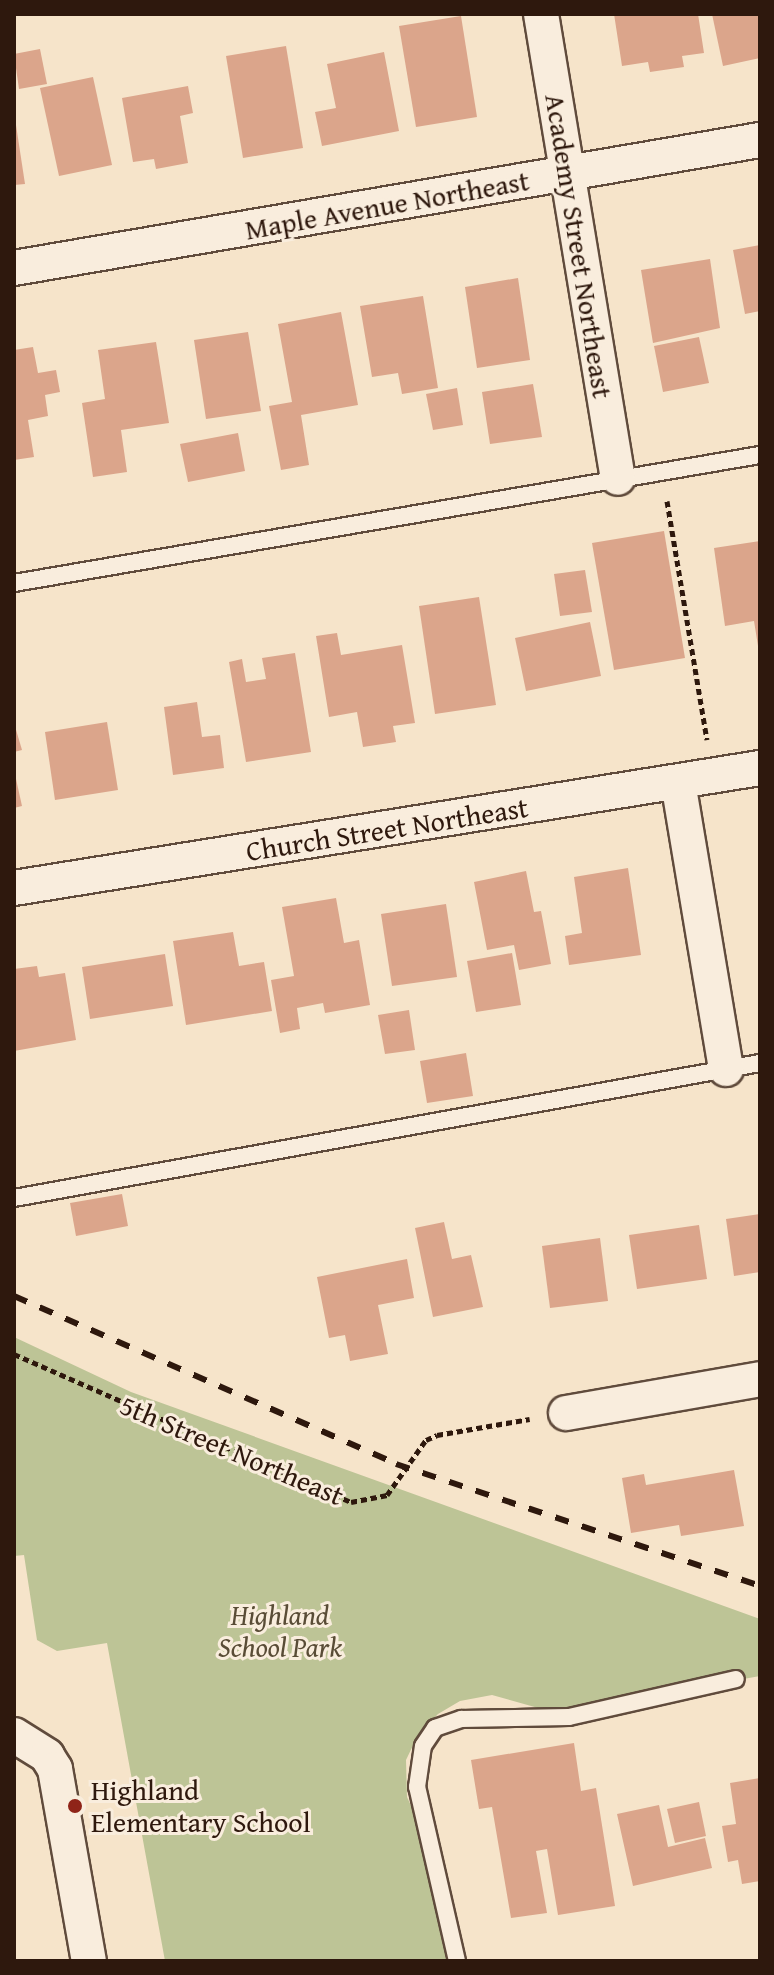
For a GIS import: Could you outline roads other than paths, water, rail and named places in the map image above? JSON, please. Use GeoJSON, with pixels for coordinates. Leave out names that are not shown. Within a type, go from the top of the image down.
{"type":"FeatureCollection","features":[{"type":"Feature","properties":{"kind":"street","name":"Academy Street Northeast"},"geometry":{"type":"LineString","coordinates":[[541,14],[618,478]]}},
{"type":"Feature","properties":{"kind":"street","name":"Maple Avenue Northeast"},"geometry":{"type":"LineString","coordinates":[[14,268],[760,140]]}},
{"type":"Feature","properties":{"kind":"street","name":"Church Street Northeast"},"geometry":{"type":"LineString","coordinates":[[14,888],[760,768]]}},
{"type":"Feature","properties":{"kind":"street"},"geometry":{"type":"LineString","coordinates":[[678,782],[726,1069]]}},
{"type":"Feature","properties":{"kind":"street"},"geometry":{"type":"LineString","coordinates":[[566,1413],[760,1379]]}},
{"type":"Feature","properties":{"kind":"street"},"geometry":{"type":"LineString","coordinates":[[14,1735],[47,1756],[55,1769],[89,1961]]}},
{"type":"Feature","properties":{"kind":"lane"},"geometry":{"type":"LineString","coordinates":[[14,583],[760,455]]}},
{"type":"Feature","properties":{"kind":"lane"},"geometry":{"type":"LineString","coordinates":[[14,1198],[760,1063]]}},
{"type":"Feature","properties":{"kind":"lane"},"geometry":{"type":"LineString","coordinates":[[457,1961],[417,1787],[423,1746],[435,1728],[461,1719],[569,1717],[736,1679]]}},
{"type":"Feature","properties":{"kind":"railway"},"geometry":{"type":"LineString","coordinates":[[14,1296],[396,1464],[760,1586]]}},
{"type":"Feature","properties":{"kind":"place","name":"Highland Elementary School"},"geometry":{"type":"Point","coordinates":[75,1806]}},
{"type":"Feature","properties":{"kind":"park label","name":"Highland School Park"},"geometry":{"type":"Point","coordinates":[280,1631]}}]}
